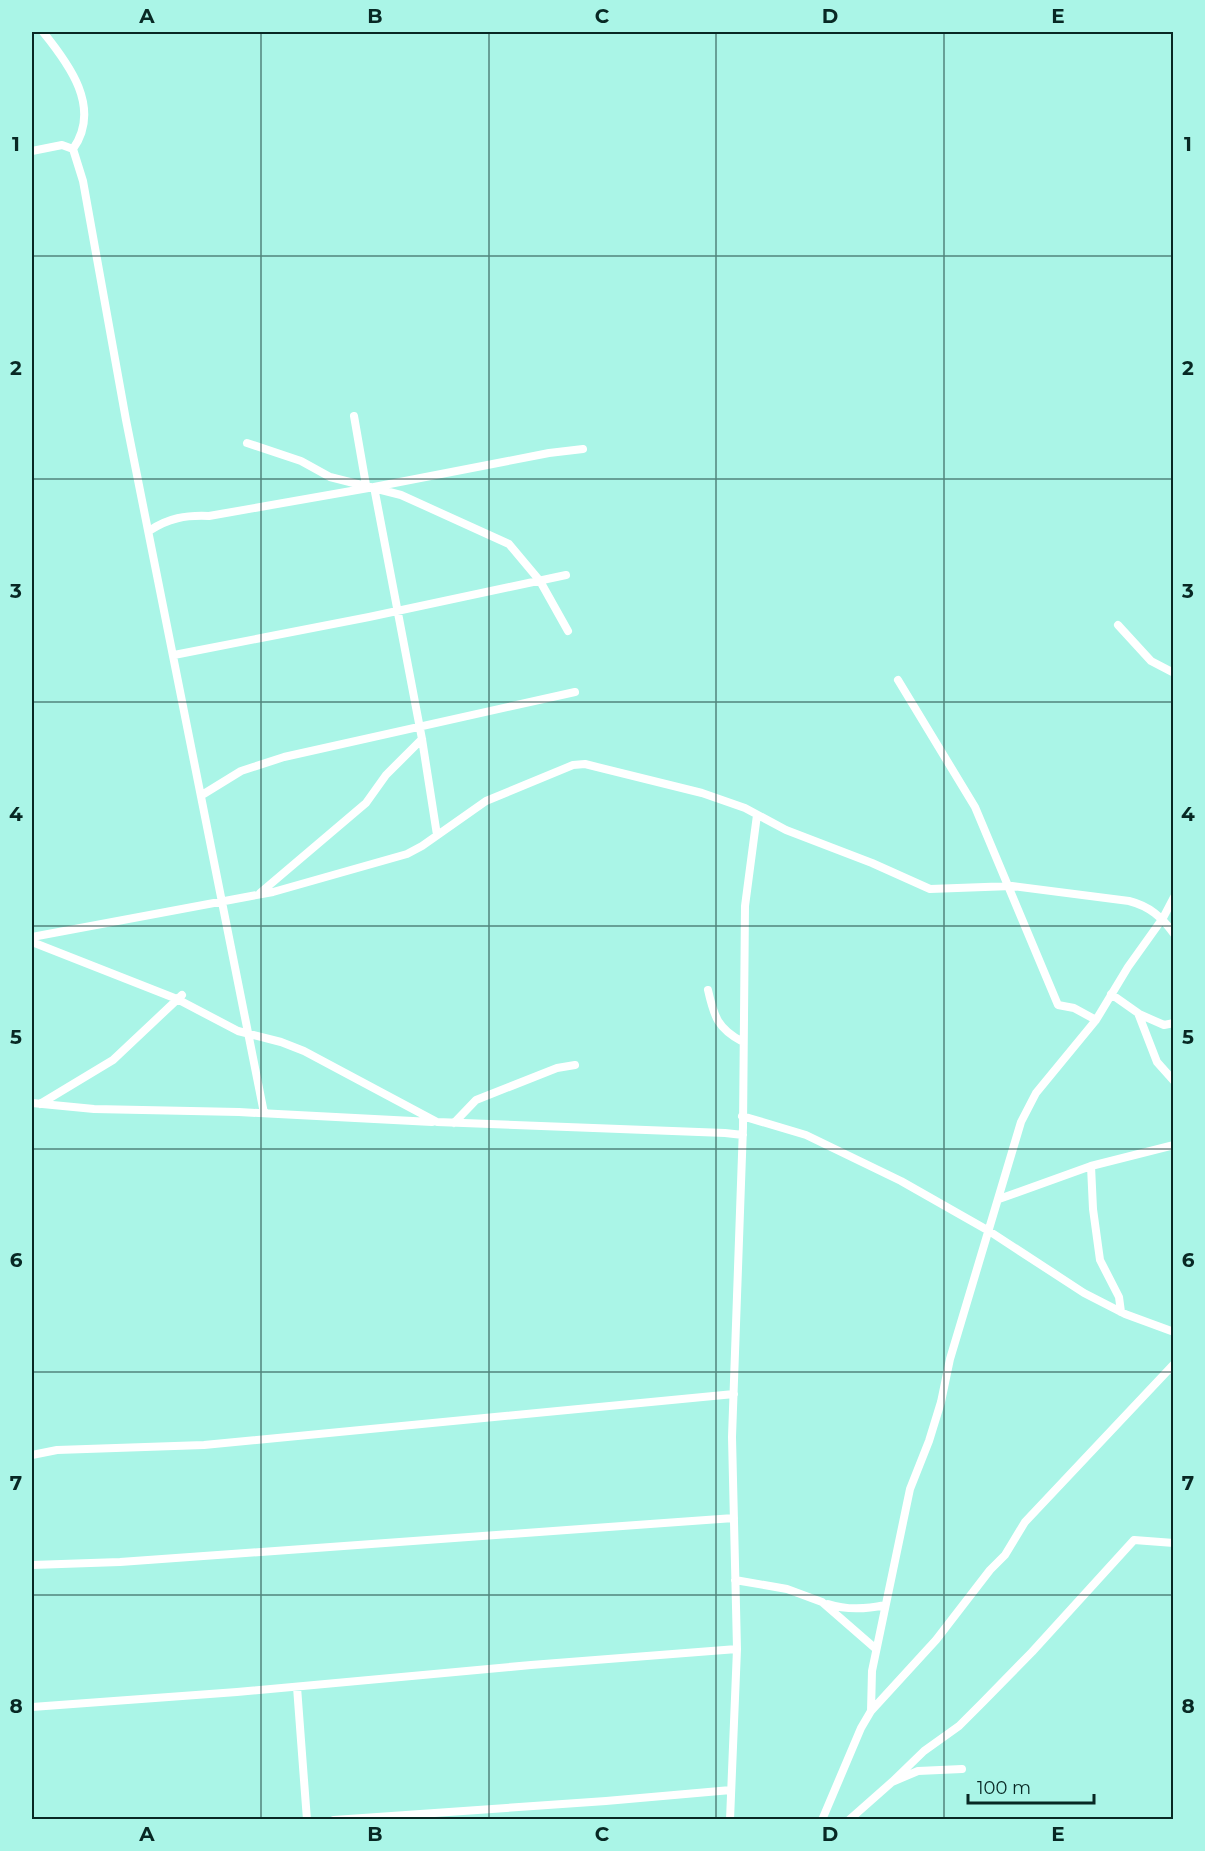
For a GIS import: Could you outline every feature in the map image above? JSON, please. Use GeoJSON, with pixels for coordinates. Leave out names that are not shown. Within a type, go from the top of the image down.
{"type":"FeatureCollection","features":[{"type":"Feature","properties":{"kind":"street"},"geometry":{"type":"LineString","coordinates":[[43,32],[58,50],[84,98],[81,137],[73,149]]}},
{"type":"Feature","properties":{"kind":"street"},"geometry":{"type":"LineString","coordinates":[[32,151],[62,145],[73,149]]}},
{"type":"Feature","properties":{"kind":"street"},"geometry":{"type":"LineString","coordinates":[[73,149],[83,181],[126,420],[264,1113]]}},
{"type":"Feature","properties":{"kind":"street"},"geometry":{"type":"LineString","coordinates":[[354,416],[420,727],[437,835]]}},
{"type":"Feature","properties":{"kind":"street"},"geometry":{"type":"LineString","coordinates":[[247,443],[301,461],[330,477],[401,495],[509,544],[540,581],[568,631]]}},
{"type":"Feature","properties":{"kind":"street"},"geometry":{"type":"LineString","coordinates":[[149,531],[161,523],[186,515],[209,516],[583,448]]}},
{"type":"Feature","properties":{"kind":"street"},"geometry":{"type":"LineString","coordinates":[[174,655],[566,575]]}},
{"type":"Feature","properties":{"kind":"street"},"geometry":{"type":"LineString","coordinates":[[1118,625],[1151,661],[1173,673]]}},
{"type":"Feature","properties":{"kind":"street"},"geometry":{"type":"LineString","coordinates":[[898,681],[975,807],[1058,1005],[1074,1008],[1095,1020]]}},
{"type":"Feature","properties":{"kind":"street"},"geometry":{"type":"LineString","coordinates":[[202,795],[241,771],[284,757],[575,692]]}},
{"type":"Feature","properties":{"kind":"street"},"geometry":{"type":"LineString","coordinates":[[257,894],[366,803],[386,775],[422,739]]}},
{"type":"Feature","properties":{"kind":"street"},"geometry":{"type":"LineString","coordinates":[[32,939],[257,894],[407,854],[486,801],[578,764],[702,793],[745,808],[786,830],[872,863],[930,889],[1008,886],[1129,901],[1163,918],[1173,934]]}},
{"type":"Feature","properties":{"kind":"street"},"geometry":{"type":"LineString","coordinates":[[730,1820],[737,1649],[732,1437],[743,1135],[745,906],[757,815]]}},
{"type":"Feature","properties":{"kind":"street"},"geometry":{"type":"LineString","coordinates":[[872,1712],[872,1671],[910,1488],[929,1441],[941,1402],[950,1359],[1021,1122],[1036,1093],[1095,1020],[1171,908],[1173,897]]}},
{"type":"Feature","properties":{"kind":"street"},"geometry":{"type":"LineString","coordinates":[[32,939],[179,997],[247,1034],[281,1042],[304,1051],[437,1122]]}},
{"type":"Feature","properties":{"kind":"street"},"geometry":{"type":"LineString","coordinates":[[708,990],[713,1012],[720,1025],[730,1035],[743,1042]]}},
{"type":"Feature","properties":{"kind":"street"},"geometry":{"type":"LineString","coordinates":[[1112,994],[1138,1013],[1164,1025],[1173,1023]]}},
{"type":"Feature","properties":{"kind":"street"},"geometry":{"type":"LineString","coordinates":[[36,1103],[112,1060],[179,997]]}},
{"type":"Feature","properties":{"kind":"street"},"geometry":{"type":"LineString","coordinates":[[1138,1013],[1157,1062],[1173,1081]]}},
{"type":"Feature","properties":{"kind":"street"},"geometry":{"type":"LineString","coordinates":[[454,1123],[476,1100],[557,1068],[575,1065]]}},
{"type":"Feature","properties":{"kind":"street"},"geometry":{"type":"LineString","coordinates":[[36,1103],[94,1109],[264,1113],[743,1135]]}},
{"type":"Feature","properties":{"kind":"street"},"geometry":{"type":"LineString","coordinates":[[742,1116],[806,1135],[901,1181],[989,1232],[1084,1293],[1121,1312],[1173,1332]]}},
{"type":"Feature","properties":{"kind":"street"},"geometry":{"type":"LineString","coordinates":[[999,1199],[1091,1166],[1173,1145]]}},
{"type":"Feature","properties":{"kind":"street"},"geometry":{"type":"LineString","coordinates":[[1091,1166],[1093,1209],[1100,1260],[1119,1297],[1121,1312]]}},
{"type":"Feature","properties":{"kind":"street"},"geometry":{"type":"LineString","coordinates":[[822,1820],[861,1728],[872,1712],[936,1640],[990,1570],[1005,1555],[1025,1522],[1173,1364]]}},
{"type":"Feature","properties":{"kind":"street"},"geometry":{"type":"LineString","coordinates":[[32,1455],[57,1450],[204,1445],[734,1394]]}},
{"type":"Feature","properties":{"kind":"street"},"geometry":{"type":"LineString","coordinates":[[32,1565],[120,1563],[734,1518]]}},
{"type":"Feature","properties":{"kind":"street"},"geometry":{"type":"LineString","coordinates":[[849,1820],[924,1751],[958,1726],[983,1702],[1134,1540],[1173,1543]]}},
{"type":"Feature","properties":{"kind":"street"},"geometry":{"type":"LineString","coordinates":[[735,1580],[787,1589],[839,1607],[859,1608],[885,1605]]}},
{"type":"Feature","properties":{"kind":"street"},"geometry":{"type":"LineString","coordinates":[[822,1602],[876,1649]]}},
{"type":"Feature","properties":{"kind":"street"},"geometry":{"type":"LineString","coordinates":[[32,1707],[737,1649]]}},
{"type":"Feature","properties":{"kind":"street"},"geometry":{"type":"LineString","coordinates":[[297,1687],[307,1820]]}},
{"type":"Feature","properties":{"kind":"street"},"geometry":{"type":"LineString","coordinates":[[892,1782],[918,1771],[962,1769]]}},
{"type":"Feature","properties":{"kind":"street"},"geometry":{"type":"LineString","coordinates":[[334,1820],[731,1790]]}}]}
